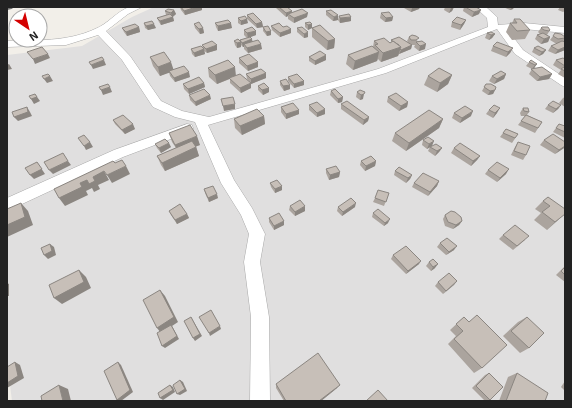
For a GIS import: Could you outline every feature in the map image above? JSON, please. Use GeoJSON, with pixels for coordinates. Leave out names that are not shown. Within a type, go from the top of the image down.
{"type":"FeatureCollection","features":[{"type":"Feature","properties":{"kind":"street"},"geometry":{"type":"LineString","coordinates":[[7,44],[60,43],[100,31],[125,12],[137,7]]}},
{"type":"Feature","properties":{"kind":"street"},"geometry":{"type":"LineString","coordinates":[[480,7],[490,14],[497,28],[520,52],[565,83]]}},
{"type":"Feature","properties":{"kind":"street"},"geometry":{"type":"LineString","coordinates":[[7,205],[91,165],[158,137],[205,122],[382,72],[497,28],[524,26],[565,30]]}},
{"type":"Feature","properties":{"kind":"street"},"geometry":{"type":"LineString","coordinates":[[100,31],[126,58],[157,104],[179,114],[205,122]]}},
{"type":"Feature","properties":{"kind":"street"},"geometry":{"type":"LineString","coordinates":[[205,122],[228,183],[247,212],[257,234],[252,262],[260,317],[260,401]]}},
{"type":"Feature","properties":{"kind":"shaded area"},"geometry":{"type":"Polygon","coordinates":[[[154,7],[565,7],[565,401],[12,401],[7,361],[7,55],[82,46],[132,17],[154,7]]]}},
{"type":"Feature","properties":{"kind":"building"},"geometry":{"type":"Polygon","coordinates":[[[181,7],[196,7],[184,11],[181,7]]]}},
{"type":"Feature","properties":{"kind":"building"},"geometry":{"type":"Polygon","coordinates":[[[279,7],[287,7],[292,11],[286,13],[279,7]]]}},
{"type":"Feature","properties":{"kind":"building"},"geometry":{"type":"Polygon","coordinates":[[[465,7],[476,7],[481,10],[474,12],[465,7]]]}},
{"type":"Feature","properties":{"kind":"building"},"geometry":{"type":"Polygon","coordinates":[[[168,9],[174,10],[171,13],[165,11],[168,9]]]}},
{"type":"Feature","properties":{"kind":"building"},"geometry":{"type":"Polygon","coordinates":[[[302,9],[308,13],[294,18],[288,14],[302,9]]]}},
{"type":"Feature","properties":{"kind":"building"},"geometry":{"type":"Polygon","coordinates":[[[331,10],[338,15],[334,17],[326,11],[331,10]]]}},
{"type":"Feature","properties":{"kind":"building"},"geometry":{"type":"Polygon","coordinates":[[[389,12],[393,17],[386,18],[381,13],[389,12]]]}},
{"type":"Feature","properties":{"kind":"building"},"geometry":{"type":"Polygon","coordinates":[[[253,13],[262,22],[256,24],[247,15],[253,13]]]}},
{"type":"Feature","properties":{"kind":"building"},"geometry":{"type":"Polygon","coordinates":[[[170,14],[173,17],[160,21],[157,18],[170,14]]]}},
{"type":"Feature","properties":{"kind":"building"},"geometry":{"type":"Polygon","coordinates":[[[349,14],[351,17],[340,18],[339,16],[349,14]]]}},
{"type":"Feature","properties":{"kind":"building"},"geometry":{"type":"Polygon","coordinates":[[[245,16],[247,19],[241,21],[238,18],[245,16]]]}},
{"type":"Feature","properties":{"kind":"building"},"geometry":{"type":"Polygon","coordinates":[[[457,17],[466,20],[461,25],[452,22],[457,17]]]}},
{"type":"Feature","properties":{"kind":"building"},"geometry":{"type":"Polygon","coordinates":[[[514,19],[520,19],[530,30],[517,31],[510,23],[517,23],[514,19]]]}},
{"type":"Feature","properties":{"kind":"building"},"geometry":{"type":"Polygon","coordinates":[[[228,20],[231,23],[218,26],[215,23],[228,20]]]}},
{"type":"Feature","properties":{"kind":"building"},"geometry":{"type":"Polygon","coordinates":[[[152,21],[154,24],[146,26],[144,23],[152,21]]]}},
{"type":"Feature","properties":{"kind":"building"},"geometry":{"type":"Polygon","coordinates":[[[199,22],[203,28],[199,29],[194,24],[199,22]]]}},
{"type":"Feature","properties":{"kind":"building"},"geometry":{"type":"Polygon","coordinates":[[[310,22],[312,24],[308,25],[305,23],[310,22]]]}},
{"type":"Feature","properties":{"kind":"building"},"geometry":{"type":"Polygon","coordinates":[[[279,23],[283,27],[287,26],[291,29],[280,33],[271,26],[279,23]]]}},
{"type":"Feature","properties":{"kind":"building"},"geometry":{"type":"Polygon","coordinates":[[[135,24],[139,27],[126,32],[122,28],[135,24]]]}},
{"type":"Feature","properties":{"kind":"building"},"geometry":{"type":"Polygon","coordinates":[[[320,25],[335,39],[328,41],[312,28],[320,25]]]}},
{"type":"Feature","properties":{"kind":"building"},"geometry":{"type":"Polygon","coordinates":[[[268,26],[271,31],[266,32],[263,27],[268,26]]]}},
{"type":"Feature","properties":{"kind":"building"},"geometry":{"type":"Polygon","coordinates":[[[252,27],[256,31],[247,33],[244,30],[252,27]]]}},
{"type":"Feature","properties":{"kind":"building"},"geometry":{"type":"Polygon","coordinates":[[[302,27],[308,32],[304,34],[297,28],[302,27]]]}},
{"type":"Feature","properties":{"kind":"building"},"geometry":{"type":"Polygon","coordinates":[[[548,27],[550,30],[544,30],[541,28],[548,27]]]}},
{"type":"Feature","properties":{"kind":"building"},"geometry":{"type":"Polygon","coordinates":[[[491,32],[495,34],[491,35],[487,33],[491,32]]]}},
{"type":"Feature","properties":{"kind":"building"},"geometry":{"type":"Polygon","coordinates":[[[543,33],[550,37],[544,39],[537,35],[543,33]]]}},
{"type":"Feature","properties":{"kind":"building"},"geometry":{"type":"Polygon","coordinates":[[[555,33],[561,34],[565,38],[558,39],[553,36],[555,33]]]}},
{"type":"Feature","properties":{"kind":"building"},"geometry":{"type":"Polygon","coordinates":[[[412,35],[419,38],[416,40],[411,40],[409,37],[412,35]]]}},
{"type":"Feature","properties":{"kind":"building"},"geometry":{"type":"Polygon","coordinates":[[[250,37],[252,39],[242,43],[240,40],[250,37]]]}},
{"type":"Feature","properties":{"kind":"building"},"geometry":{"type":"Polygon","coordinates":[[[399,37],[412,45],[401,50],[399,45],[391,40],[399,37]]]}},
{"type":"Feature","properties":{"kind":"building"},"geometry":{"type":"Polygon","coordinates":[[[384,38],[390,43],[393,41],[401,47],[383,53],[375,45],[378,44],[374,41],[384,38]]]}},
{"type":"Feature","properties":{"kind":"building"},"geometry":{"type":"Polygon","coordinates":[[[238,39],[241,42],[237,43],[234,41],[238,39]]]}},
{"type":"Feature","properties":{"kind":"building"},"geometry":{"type":"Polygon","coordinates":[[[258,40],[261,44],[247,48],[244,44],[258,40]]]}},
{"type":"Feature","properties":{"kind":"building"},"geometry":{"type":"Polygon","coordinates":[[[212,41],[217,45],[206,49],[202,45],[212,41]]]}},
{"type":"Feature","properties":{"kind":"building"},"geometry":{"type":"Polygon","coordinates":[[[422,41],[426,44],[420,46],[416,42],[422,41]]]}},
{"type":"Feature","properties":{"kind":"building"},"geometry":{"type":"Polygon","coordinates":[[[562,41],[565,42],[565,47],[558,50],[551,46],[562,41]]]}},
{"type":"Feature","properties":{"kind":"building"},"geometry":{"type":"Polygon","coordinates":[[[497,42],[513,48],[508,52],[493,46],[497,42]]]}},
{"type":"Feature","properties":{"kind":"building"},"geometry":{"type":"Polygon","coordinates":[[[201,46],[204,49],[194,53],[191,49],[201,46]]]}},
{"type":"Feature","properties":{"kind":"building"},"geometry":{"type":"Polygon","coordinates":[[[372,46],[379,52],[355,61],[348,55],[372,46]]]}},
{"type":"Feature","properties":{"kind":"building"},"geometry":{"type":"Polygon","coordinates":[[[538,46],[546,50],[542,52],[534,48],[538,46]]]}},
{"type":"Feature","properties":{"kind":"building"},"geometry":{"type":"Polygon","coordinates":[[[43,48],[48,54],[33,59],[27,52],[43,48]]]}},
{"type":"Feature","properties":{"kind":"building"},"geometry":{"type":"Polygon","coordinates":[[[320,51],[326,55],[315,61],[309,57],[320,51]]]}},
{"type":"Feature","properties":{"kind":"building"},"geometry":{"type":"Polygon","coordinates":[[[164,52],[171,62],[158,67],[150,57],[164,52]]]}},
{"type":"Feature","properties":{"kind":"building"},"geometry":{"type":"Polygon","coordinates":[[[249,54],[258,62],[247,66],[239,58],[249,54]]]}},
{"type":"Feature","properties":{"kind":"building"},"geometry":{"type":"Polygon","coordinates":[[[102,57],[104,60],[91,65],[89,62],[102,57]]]}},
{"type":"Feature","properties":{"kind":"building"},"geometry":{"type":"Polygon","coordinates":[[[563,58],[565,59],[565,66],[556,60],[563,58]]]}},
{"type":"Feature","properties":{"kind":"building"},"geometry":{"type":"Polygon","coordinates":[[[228,60],[235,67],[215,75],[208,68],[228,60]]]}},
{"type":"Feature","properties":{"kind":"building"},"geometry":{"type":"Polygon","coordinates":[[[531,60],[537,64],[535,65],[529,62],[531,60]]]}},
{"type":"Feature","properties":{"kind":"building"},"geometry":{"type":"Polygon","coordinates":[[[184,66],[189,72],[174,78],[169,71],[184,66]]]}},
{"type":"Feature","properties":{"kind":"building"},"geometry":{"type":"Polygon","coordinates":[[[542,67],[552,74],[540,77],[531,69],[542,67]]]}},
{"type":"Feature","properties":{"kind":"building"},"geometry":{"type":"Polygon","coordinates":[[[439,68],[452,75],[440,83],[428,76],[439,68]]]}},
{"type":"Feature","properties":{"kind":"building"},"geometry":{"type":"Polygon","coordinates":[[[261,69],[266,73],[251,79],[246,74],[261,69]]]}},
{"type":"Feature","properties":{"kind":"building"},"geometry":{"type":"Polygon","coordinates":[[[501,71],[506,74],[497,79],[492,76],[501,71]]]}},
{"type":"Feature","properties":{"kind":"building"},"geometry":{"type":"Polygon","coordinates":[[[48,74],[50,76],[44,79],[42,76],[48,74]]]}},
{"type":"Feature","properties":{"kind":"building"},"geometry":{"type":"Polygon","coordinates":[[[240,74],[251,83],[240,88],[229,78],[240,74]]]}},
{"type":"Feature","properties":{"kind":"building"},"geometry":{"type":"Polygon","coordinates":[[[297,74],[304,81],[294,84],[288,77],[297,74]]]}},
{"type":"Feature","properties":{"kind":"building"},"geometry":{"type":"Polygon","coordinates":[[[199,77],[204,83],[188,89],[183,84],[199,77]]]}},
{"type":"Feature","properties":{"kind":"building"},"geometry":{"type":"Polygon","coordinates":[[[286,79],[290,85],[283,86],[280,81],[286,79]]]}},
{"type":"Feature","properties":{"kind":"building"},"geometry":{"type":"Polygon","coordinates":[[[264,83],[269,88],[262,90],[258,86],[264,83]]]}},
{"type":"Feature","properties":{"kind":"building"},"geometry":{"type":"Polygon","coordinates":[[[108,84],[110,87],[101,90],[99,87],[108,84]]]}},
{"type":"Feature","properties":{"kind":"building"},"geometry":{"type":"Polygon","coordinates":[[[486,84],[491,84],[496,87],[495,90],[490,91],[484,87],[486,84]]]}},
{"type":"Feature","properties":{"kind":"building"},"geometry":{"type":"Polygon","coordinates":[[[204,89],[210,95],[195,102],[189,95],[204,89]]]}},
{"type":"Feature","properties":{"kind":"building"},"geometry":{"type":"Polygon","coordinates":[[[335,89],[343,97],[338,99],[331,91],[335,89]]]}},
{"type":"Feature","properties":{"kind":"building"},"geometry":{"type":"Polygon","coordinates":[[[360,90],[365,92],[364,94],[361,95],[357,92],[360,90]]]}},
{"type":"Feature","properties":{"kind":"building"},"geometry":{"type":"Polygon","coordinates":[[[396,93],[408,102],[401,106],[388,97],[396,93]]]}},
{"type":"Feature","properties":{"kind":"building"},"geometry":{"type":"Polygon","coordinates":[[[35,94],[37,97],[31,99],[29,96],[35,94]]]}},
{"type":"Feature","properties":{"kind":"building"},"geometry":{"type":"Polygon","coordinates":[[[233,97],[235,104],[223,106],[221,99],[233,97]]]}},
{"type":"Feature","properties":{"kind":"building"},"geometry":{"type":"Polygon","coordinates":[[[347,101],[369,117],[364,120],[341,104],[347,101]]]}},
{"type":"Feature","properties":{"kind":"building"},"geometry":{"type":"Polygon","coordinates":[[[553,101],[561,105],[556,109],[548,105],[553,101]]]}},
{"type":"Feature","properties":{"kind":"building"},"geometry":{"type":"Polygon","coordinates":[[[317,102],[325,109],[317,113],[309,105],[317,102]]]}},
{"type":"Feature","properties":{"kind":"building"},"geometry":{"type":"Polygon","coordinates":[[[293,103],[299,110],[286,114],[281,107],[293,103]]]}},
{"type":"Feature","properties":{"kind":"building"},"geometry":{"type":"Polygon","coordinates":[[[494,105],[500,108],[495,113],[489,110],[494,105]]]}},
{"type":"Feature","properties":{"kind":"building"},"geometry":{"type":"Polygon","coordinates":[[[465,106],[473,111],[462,118],[454,113],[465,106]]]}},
{"type":"Feature","properties":{"kind":"building"},"geometry":{"type":"Polygon","coordinates":[[[27,107],[28,112],[14,117],[12,112],[27,107]]]}},
{"type":"Feature","properties":{"kind":"building"},"geometry":{"type":"Polygon","coordinates":[[[523,108],[528,108],[529,112],[524,111],[523,108]]]}},
{"type":"Feature","properties":{"kind":"building"},"geometry":{"type":"Polygon","coordinates":[[[257,109],[264,116],[240,126],[234,119],[257,109]]]}},
{"type":"Feature","properties":{"kind":"building"},"geometry":{"type":"Polygon","coordinates":[[[429,110],[443,119],[409,143],[395,133],[429,110]]]}},
{"type":"Feature","properties":{"kind":"building"},"geometry":{"type":"Polygon","coordinates":[[[123,115],[133,124],[122,130],[113,120],[123,115]]]}},
{"type":"Feature","properties":{"kind":"building"},"geometry":{"type":"Polygon","coordinates":[[[526,115],[542,122],[538,128],[521,121],[526,115]]]}},
{"type":"Feature","properties":{"kind":"building"},"geometry":{"type":"Polygon","coordinates":[[[559,124],[565,126],[565,132],[556,128],[559,124]]]}},
{"type":"Feature","properties":{"kind":"building"},"geometry":{"type":"Polygon","coordinates":[[[190,125],[197,136],[175,145],[169,133],[190,125]]]}},
{"type":"Feature","properties":{"kind":"building"},"geometry":{"type":"Polygon","coordinates":[[[506,129],[518,134],[515,138],[503,133],[506,129]]]}},
{"type":"Feature","properties":{"kind":"building"},"geometry":{"type":"Polygon","coordinates":[[[553,134],[565,142],[565,146],[559,150],[544,140],[553,134]]]}},
{"type":"Feature","properties":{"kind":"building"},"geometry":{"type":"Polygon","coordinates":[[[84,135],[90,142],[84,146],[78,138],[84,135]]]}},
{"type":"Feature","properties":{"kind":"building"},"geometry":{"type":"Polygon","coordinates":[[[428,137],[434,141],[429,144],[423,140],[428,137]]]}},
{"type":"Feature","properties":{"kind":"building"},"geometry":{"type":"Polygon","coordinates":[[[165,139],[169,143],[159,148],[155,144],[165,139]]]}},
{"type":"Feature","properties":{"kind":"building"},"geometry":{"type":"Polygon","coordinates":[[[192,141],[196,147],[162,163],[157,156],[192,141]]]}},
{"type":"Feature","properties":{"kind":"building"},"geometry":{"type":"Polygon","coordinates":[[[518,142],[530,146],[526,155],[514,151],[518,142]]]}},
{"type":"Feature","properties":{"kind":"building"},"geometry":{"type":"Polygon","coordinates":[[[460,143],[480,156],[473,161],[454,148],[460,143]]]}},
{"type":"Feature","properties":{"kind":"building"},"geometry":{"type":"Polygon","coordinates":[[[436,144],[442,148],[437,151],[430,147],[436,144]]]}},
{"type":"Feature","properties":{"kind":"building"},"geometry":{"type":"Polygon","coordinates":[[[63,153],[68,161],[49,170],[44,162],[63,153]]]}},
{"type":"Feature","properties":{"kind":"building"},"geometry":{"type":"Polygon","coordinates":[[[371,156],[376,161],[366,166],[361,161],[371,156]]]}},
{"type":"Feature","properties":{"kind":"building"},"geometry":{"type":"Polygon","coordinates":[[[122,160],[126,166],[107,175],[104,171],[93,177],[95,181],[89,184],[87,180],[80,183],[82,187],[59,198],[54,189],[113,161],[115,163],[122,160]]]}},
{"type":"Feature","properties":{"kind":"building"},"geometry":{"type":"Polygon","coordinates":[[[37,162],[42,169],[30,175],[25,168],[37,162]]]}},
{"type":"Feature","properties":{"kind":"building"},"geometry":{"type":"Polygon","coordinates":[[[497,162],[509,169],[500,178],[488,170],[497,162]]]}},
{"type":"Feature","properties":{"kind":"building"},"geometry":{"type":"Polygon","coordinates":[[[336,166],[340,172],[330,175],[326,169],[336,166]]]}},
{"type":"Feature","properties":{"kind":"building"},"geometry":{"type":"Polygon","coordinates":[[[399,167],[412,175],[408,178],[395,171],[399,167]]]}},
{"type":"Feature","properties":{"kind":"building"},"geometry":{"type":"Polygon","coordinates":[[[423,173],[439,181],[430,192],[414,183],[423,173]]]}},
{"type":"Feature","properties":{"kind":"building"},"geometry":{"type":"Polygon","coordinates":[[[277,180],[282,186],[275,189],[270,183],[277,180]]]}},
{"type":"Feature","properties":{"kind":"building"},"geometry":{"type":"Polygon","coordinates":[[[213,186],[217,194],[208,198],[204,189],[213,186]]]}},
{"type":"Feature","properties":{"kind":"building"},"geometry":{"type":"Polygon","coordinates":[[[378,190],[389,193],[386,202],[375,198],[378,190]]]}},
{"type":"Feature","properties":{"kind":"building"},"geometry":{"type":"Polygon","coordinates":[[[548,197],[565,209],[565,214],[555,222],[542,212],[550,206],[543,201],[548,197]]]}},
{"type":"Feature","properties":{"kind":"building"},"geometry":{"type":"Polygon","coordinates":[[[351,198],[356,203],[343,212],[338,207],[351,198]]]}},
{"type":"Feature","properties":{"kind":"building"},"geometry":{"type":"Polygon","coordinates":[[[300,200],[305,206],[295,212],[290,206],[300,200]]]}},
{"type":"Feature","properties":{"kind":"building"},"geometry":{"type":"Polygon","coordinates":[[[21,203],[25,217],[7,225],[7,209],[21,203]]]}},
{"type":"Feature","properties":{"kind":"building"},"geometry":{"type":"Polygon","coordinates":[[[180,204],[187,214],[175,220],[169,211],[180,204]]]}},
{"type":"Feature","properties":{"kind":"building"},"geometry":{"type":"Polygon","coordinates":[[[378,209],[390,219],[385,223],[373,213],[378,209]]]}},
{"type":"Feature","properties":{"kind":"building"},"geometry":{"type":"Polygon","coordinates":[[[451,211],[455,212],[461,217],[462,221],[456,225],[448,222],[445,215],[451,211]]]}},
{"type":"Feature","properties":{"kind":"building"},"geometry":{"type":"Polygon","coordinates":[[[279,213],[284,221],[274,226],[269,218],[279,213]]]}},
{"type":"Feature","properties":{"kind":"building"},"geometry":{"type":"Polygon","coordinates":[[[515,225],[529,236],[517,246],[503,235],[515,225]]]}},
{"type":"Feature","properties":{"kind":"building"},"geometry":{"type":"Polygon","coordinates":[[[447,238],[457,246],[449,252],[440,243],[447,238]]]}},
{"type":"Feature","properties":{"kind":"building"},"geometry":{"type":"Polygon","coordinates":[[[50,244],[52,251],[44,255],[41,248],[50,244]]]}},
{"type":"Feature","properties":{"kind":"building"},"geometry":{"type":"Polygon","coordinates":[[[406,246],[421,261],[408,271],[393,255],[406,246]]]}},
{"type":"Feature","properties":{"kind":"building"},"geometry":{"type":"Polygon","coordinates":[[[433,259],[438,264],[433,267],[429,262],[433,259]]]}},
{"type":"Feature","properties":{"kind":"building"},"geometry":{"type":"Polygon","coordinates":[[[565,267],[565,275],[561,271],[565,267]]]}},
{"type":"Feature","properties":{"kind":"building"},"geometry":{"type":"Polygon","coordinates":[[[79,270],[84,282],[54,298],[49,285],[79,270]]]}},
{"type":"Feature","properties":{"kind":"building"},"geometry":{"type":"Polygon","coordinates":[[[449,273],[457,281],[446,291],[438,282],[449,273]]]}},
{"type":"Feature","properties":{"kind":"building"},"geometry":{"type":"Polygon","coordinates":[[[160,290],[174,317],[157,328],[143,300],[160,290]]]}},
{"type":"Feature","properties":{"kind":"building"},"geometry":{"type":"Polygon","coordinates":[[[211,310],[220,326],[209,333],[199,317],[211,310]]]}},
{"type":"Feature","properties":{"kind":"building"},"geometry":{"type":"Polygon","coordinates":[[[477,315],[507,345],[482,368],[454,339],[463,331],[456,324],[464,317],[469,322],[477,315]]]}},
{"type":"Feature","properties":{"kind":"building"},"geometry":{"type":"Polygon","coordinates":[[[191,317],[200,334],[193,338],[184,321],[191,317]]]}},
{"type":"Feature","properties":{"kind":"building"},"geometry":{"type":"Polygon","coordinates":[[[527,317],[544,333],[529,348],[511,331],[527,317]]]}},
{"type":"Feature","properties":{"kind":"building"},"geometry":{"type":"Polygon","coordinates":[[[171,325],[177,336],[162,346],[157,333],[171,325]]]}},
{"type":"Feature","properties":{"kind":"building"},"geometry":{"type":"Polygon","coordinates":[[[318,353],[340,385],[319,401],[286,401],[276,384],[318,353]]]}},
{"type":"Feature","properties":{"kind":"building"},"geometry":{"type":"Polygon","coordinates":[[[15,362],[18,376],[7,383],[7,367],[15,362]]]}},
{"type":"Feature","properties":{"kind":"building"},"geometry":{"type":"Polygon","coordinates":[[[118,362],[130,390],[117,400],[104,371],[118,362]]]}},
{"type":"Feature","properties":{"kind":"building"},"geometry":{"type":"Polygon","coordinates":[[[489,373],[503,387],[490,400],[476,386],[489,373]]]}},
{"type":"Feature","properties":{"kind":"building"},"geometry":{"type":"Polygon","coordinates":[[[517,373],[548,393],[545,401],[506,401],[517,373]]]}},
{"type":"Feature","properties":{"kind":"building"},"geometry":{"type":"Polygon","coordinates":[[[180,380],[185,389],[177,394],[173,385],[180,380]]]}},
{"type":"Feature","properties":{"kind":"building"},"geometry":{"type":"Polygon","coordinates":[[[59,385],[63,401],[42,401],[41,396],[59,385]]]}},
{"type":"Feature","properties":{"kind":"building"},"geometry":{"type":"Polygon","coordinates":[[[170,385],[173,390],[160,398],[158,393],[170,385]]]}},
{"type":"Feature","properties":{"kind":"building"},"geometry":{"type":"Polygon","coordinates":[[[378,390],[388,401],[366,401],[378,390]]]}},
{"type":"Feature","properties":{"kind":"railway"},"geometry":{"type":"LineString","coordinates":[[7,9],[15,7]]}}]}
